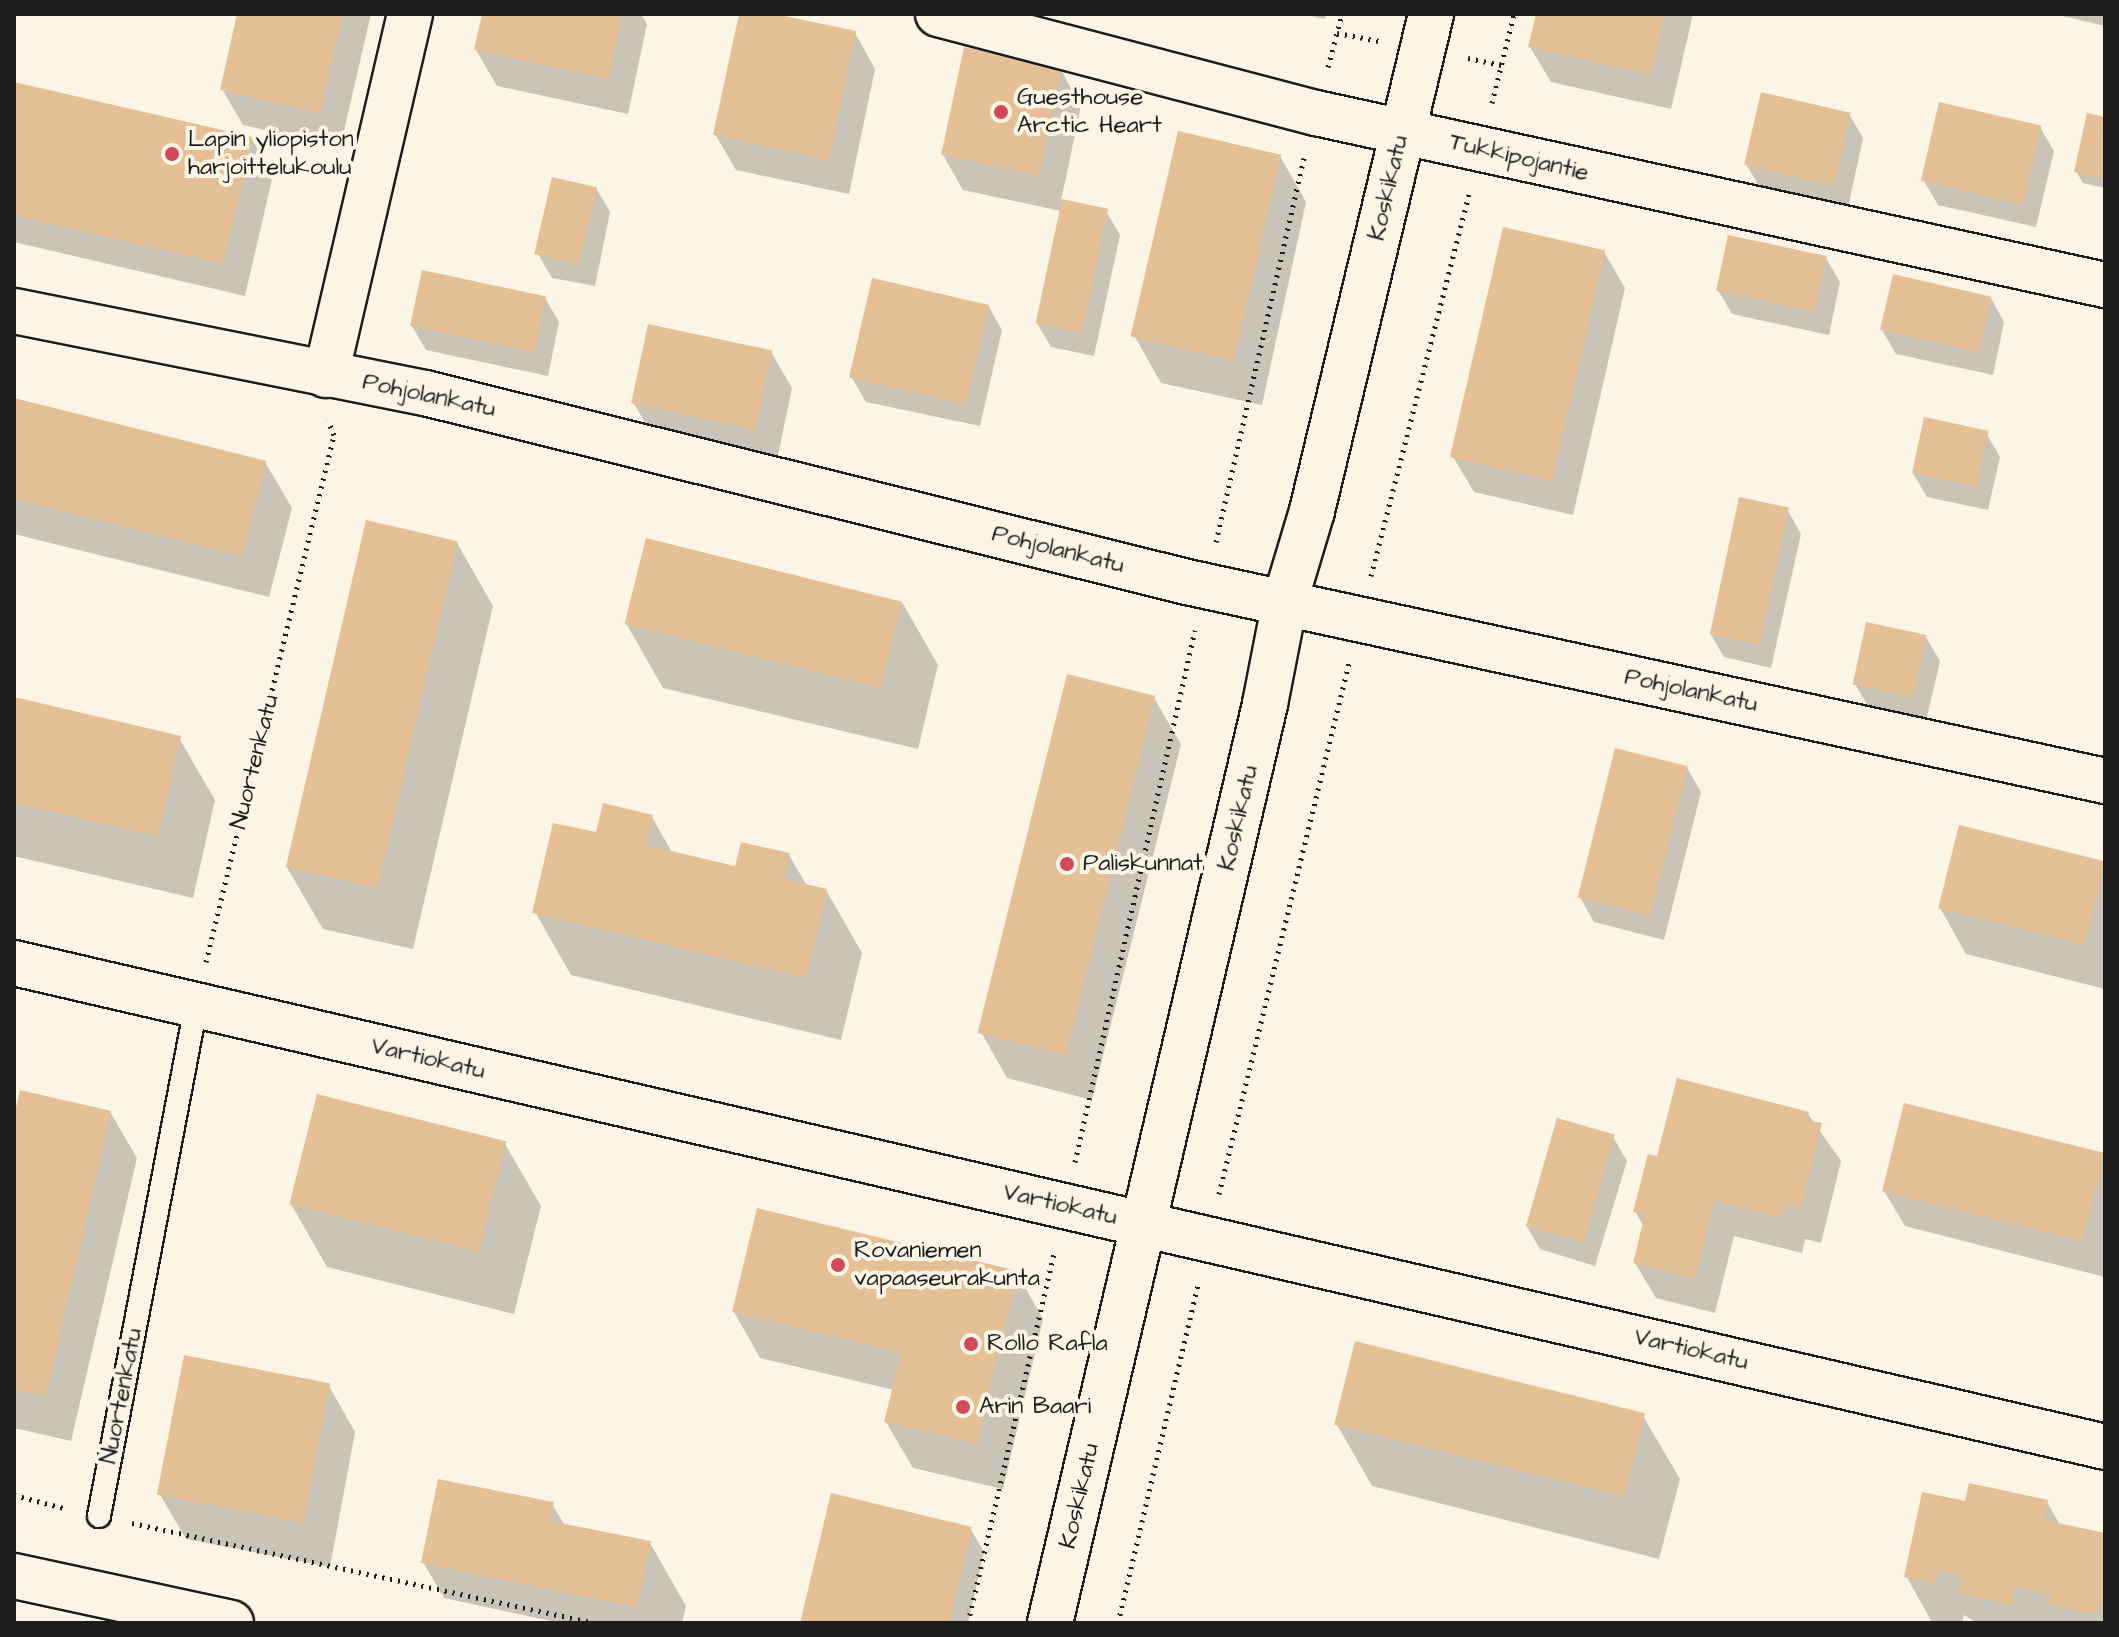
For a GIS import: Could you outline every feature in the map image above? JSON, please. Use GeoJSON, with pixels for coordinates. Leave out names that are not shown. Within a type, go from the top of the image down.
{"type":"FeatureCollection","features":[{"type":"Feature","properties":{"kind":"street"},"geometry":{"type":"LineString","coordinates":[[326,375],[410,14]]}},
{"type":"Feature","properties":{"kind":"street","name":"Tukkipojantie"},"geometry":{"type":"LineString","coordinates":[[938,14],[1316,113],[2105,285]]}},
{"type":"Feature","properties":{"kind":"street","name":"Koskikatu"},"geometry":{"type":"LineString","coordinates":[[1050,1623],[1285,601],[1312,511],[1431,14]]}},
{"type":"Feature","properties":{"kind":"street","name":"Pohjolankatu"},"geometry":{"type":"LineString","coordinates":[[14,311],[425,393],[1204,586],[1285,601],[2105,781]]}},
{"type":"Feature","properties":{"kind":"street","name":"Vartiokatu"},"geometry":{"type":"LineString","coordinates":[[14,963],[2105,1447]]}},
{"type":"Feature","properties":{"kind":"street"},"geometry":{"type":"LineString","coordinates":[[14,1576],[231,1623]]}},
{"type":"Feature","properties":{"kind":"lane","name":"Nuortenkatu"},"geometry":{"type":"LineString","coordinates":[[99,1516],[196,1006]]}},
{"type":"Feature","properties":{"kind":"path"},"geometry":{"type":"LineString","coordinates":[[968,1623],[1204,586],[1342,14]]}},
{"type":"Feature","properties":{"kind":"path"},"geometry":{"type":"LineString","coordinates":[[1118,1623],[1360,619],[1514,14]]}},
{"type":"Feature","properties":{"kind":"path","name":"Nuortenkatu"},"geometry":{"type":"LineString","coordinates":[[196,1006],[334,435],[320,403],[326,375]]}},
{"type":"Feature","properties":{"kind":"path"},"geometry":{"type":"LineString","coordinates":[[14,1495],[596,1623]]}},
{"type":"Feature","properties":{"kind":"building"},"geometry":{"type":"Polygon","coordinates":[[[237,14],[343,14],[320,113],[220,90],[237,14]]]}},
{"type":"Feature","properties":{"kind":"building"},"geometry":{"type":"Polygon","coordinates":[[[482,14],[622,14],[608,79],[474,50],[482,14]]]}},
{"type":"Feature","properties":{"kind":"building"},"geometry":{"type":"Polygon","coordinates":[[[739,14],[775,14],[856,31],[829,160],[713,135],[739,14]]]}},
{"type":"Feature","properties":{"kind":"building"},"geometry":{"type":"Polygon","coordinates":[[[1536,14],[1665,14],[1651,75],[1528,47],[1536,14]]]}},
{"type":"Feature","properties":{"kind":"building","name":"Guesthouse Arctic Heart"},"geometry":{"type":"Polygon","coordinates":[[[964,47],[1062,68],[1039,175],[941,155],[964,47]]]}},
{"type":"Feature","properties":{"kind":"building"},"geometry":{"type":"Polygon","coordinates":[[[14,82],[253,137],[223,264],[14,215],[14,82]]]}},
{"type":"Feature","properties":{"kind":"building"},"geometry":{"type":"Polygon","coordinates":[[[1761,92],[1851,113],[1834,186],[1744,165],[1761,92]]]}},
{"type":"Feature","properties":{"kind":"building"},"geometry":{"type":"Polygon","coordinates":[[[1939,102],[2041,126],[2023,205],[1921,181],[1939,102]]]}},
{"type":"Feature","properties":{"kind":"building"},"geometry":{"type":"Polygon","coordinates":[[[2087,113],[2105,117],[2105,179],[2074,172],[2087,113]]]}},
{"type":"Feature","properties":{"kind":"building"},"geometry":{"type":"Polygon","coordinates":[[[1178,131],[1281,155],[1234,360],[1131,337],[1178,131]]]}},
{"type":"Feature","properties":{"kind":"building"},"geometry":{"type":"Polygon","coordinates":[[[552,177],[597,187],[579,264],[534,254],[552,177]]]}},
{"type":"Feature","properties":{"kind":"building"},"geometry":{"type":"Polygon","coordinates":[[[1062,199],[1108,209],[1082,333],[1036,323],[1062,199]]]}},
{"type":"Feature","properties":{"kind":"building"},"geometry":{"type":"Polygon","coordinates":[[[1503,227],[1605,251],[1552,481],[1450,457],[1503,227]]]}},
{"type":"Feature","properties":{"kind":"building"},"geometry":{"type":"Polygon","coordinates":[[[1728,235],[1827,256],[1815,312],[1716,291],[1728,235]]]}},
{"type":"Feature","properties":{"kind":"building"},"geometry":{"type":"Polygon","coordinates":[[[422,270],[546,296],[534,352],[410,326],[422,270]]]}},
{"type":"Feature","properties":{"kind":"building"},"geometry":{"type":"Polygon","coordinates":[[[1893,274],[1991,297],[1979,352],[1880,330],[1893,274]]]}},
{"type":"Feature","properties":{"kind":"building"},"geometry":{"type":"Polygon","coordinates":[[[872,278],[989,305],[966,404],[849,377],[872,278]]]}},
{"type":"Feature","properties":{"kind":"building"},"geometry":{"type":"Polygon","coordinates":[[[648,324],[772,350],[755,430],[631,403],[648,324]]]}},
{"type":"Feature","properties":{"kind":"building"},"geometry":{"type":"Polygon","coordinates":[[[14,398],[266,461],[243,556],[14,499],[14,398]]]}},
{"type":"Feature","properties":{"kind":"building"},"geometry":{"type":"Polygon","coordinates":[[[1924,417],[1989,431],[1977,486],[1912,473],[1924,417]]]}},
{"type":"Feature","properties":{"kind":"building"},"geometry":{"type":"Polygon","coordinates":[[[1739,497],[1789,508],[1760,645],[1710,634],[1739,497]]]}},
{"type":"Feature","properties":{"kind":"building"},"geometry":{"type":"Polygon","coordinates":[[[366,520],[458,541],[378,888],[286,867],[366,520]]]}},
{"type":"Feature","properties":{"kind":"building"},"geometry":{"type":"Polygon","coordinates":[[[646,538],[902,602],[881,688],[624,624],[646,538]]]}},
{"type":"Feature","properties":{"kind":"building"},"geometry":{"type":"Polygon","coordinates":[[[1866,622],[1927,635],[1913,697],[1853,685],[1866,622]]]}},
{"type":"Feature","properties":{"kind":"building","name":"Paliskunnat"},"geometry":{"type":"Polygon","coordinates":[[[1067,674],[1155,696],[1066,1055],[977,1033],[1067,674]]]}},
{"type":"Feature","properties":{"kind":"building"},"geometry":{"type":"Polygon","coordinates":[[[14,697],[181,736],[158,836],[14,803],[14,697]]]}},
{"type":"Feature","properties":{"kind":"building"},"geometry":{"type":"Polygon","coordinates":[[[1615,748],[1688,766],[1651,916],[1578,897],[1615,748]]]}},
{"type":"Feature","properties":{"kind":"building"},"geometry":{"type":"Polygon","coordinates":[[[603,803],[653,815],[646,845],[735,866],[741,842],[790,853],[784,879],[827,889],[806,978],[532,913],[553,823],[596,832],[603,803]]]}},
{"type":"Feature","properties":{"kind":"building"},"geometry":{"type":"Polygon","coordinates":[[[1959,825],[2105,861],[2085,945],[1938,908],[1959,825]]]}},
{"type":"Feature","properties":{"kind":"building"},"geometry":{"type":"Polygon","coordinates":[[[1677,1078],[1809,1112],[1807,1120],[1822,1123],[1801,1208],[1785,1204],[1782,1218],[1714,1201],[1695,1279],[1633,1263],[1645,1214],[1633,1212],[1648,1154],[1657,1156],[1677,1078]]]}},
{"type":"Feature","properties":{"kind":"building"},"geometry":{"type":"Polygon","coordinates":[[[20,1090],[111,1111],[46,1396],[14,1389],[14,1116],[20,1090]]]}},
{"type":"Feature","properties":{"kind":"building"},"geometry":{"type":"Polygon","coordinates":[[[317,1094],[506,1141],[479,1252],[289,1205],[317,1094]]]}},
{"type":"Feature","properties":{"kind":"building"},"geometry":{"type":"Polygon","coordinates":[[[1904,1103],[2105,1153],[2083,1241],[1882,1191],[1904,1103]]]}},
{"type":"Feature","properties":{"kind":"building"},"geometry":{"type":"Polygon","coordinates":[[[1557,1118],[1615,1135],[1584,1242],[1526,1226],[1557,1118]]]}},
{"type":"Feature","properties":{"kind":"building"},"geometry":{"type":"Polygon","coordinates":[[[757,1208],[1018,1271],[977,1444],[884,1422],[901,1353],[732,1312],[757,1208]]]}},
{"type":"Feature","properties":{"kind":"building"},"geometry":{"type":"Polygon","coordinates":[[[1355,1341],[1645,1413],[1624,1497],[1334,1424],[1355,1341]]]}},
{"type":"Feature","properties":{"kind":"building"},"geometry":{"type":"Polygon","coordinates":[[[184,1355],[330,1383],[303,1523],[157,1494],[184,1355]]]}},
{"type":"Feature","properties":{"kind":"building"},"geometry":{"type":"Polygon","coordinates":[[[438,1479],[554,1502],[550,1521],[651,1541],[637,1607],[421,1563],[438,1479]]]}},
{"type":"Feature","properties":{"kind":"building"},"geometry":{"type":"Polygon","coordinates":[[[1969,1483],[2048,1500],[2044,1520],[2105,1533],[2105,1607],[2098,1605],[2096,1614],[2047,1604],[2050,1595],[2016,1587],[2012,1605],[1957,1593],[1962,1575],[1938,1570],[1935,1583],[1904,1577],[1922,1492],[1965,1501],[1969,1483]]]}},
{"type":"Feature","properties":{"kind":"building"},"geometry":{"type":"Polygon","coordinates":[[[831,1493],[972,1527],[949,1623],[800,1623],[831,1493]]]}},
{"type":"Feature","properties":{"kind":"place","name":"Guesthouse Arctic Heart"},"geometry":{"type":"Point","coordinates":[1001,112]}},
{"type":"Feature","properties":{"kind":"place","name":"Lapin yliopiston harjoittelukoulu"},"geometry":{"type":"Point","coordinates":[172,154]}},
{"type":"Feature","properties":{"kind":"place","name":"Paliskunnat"},"geometry":{"type":"Point","coordinates":[1067,864]}},
{"type":"Feature","properties":{"kind":"place","name":"Rovaniemen vapaaseurakunta"},"geometry":{"type":"Point","coordinates":[838,1265]}},
{"type":"Feature","properties":{"kind":"place","name":"Rollo Rafla"},"geometry":{"type":"Point","coordinates":[971,1344]}},
{"type":"Feature","properties":{"kind":"place","name":"Arin Baari"},"geometry":{"type":"Point","coordinates":[963,1407]}}]}
